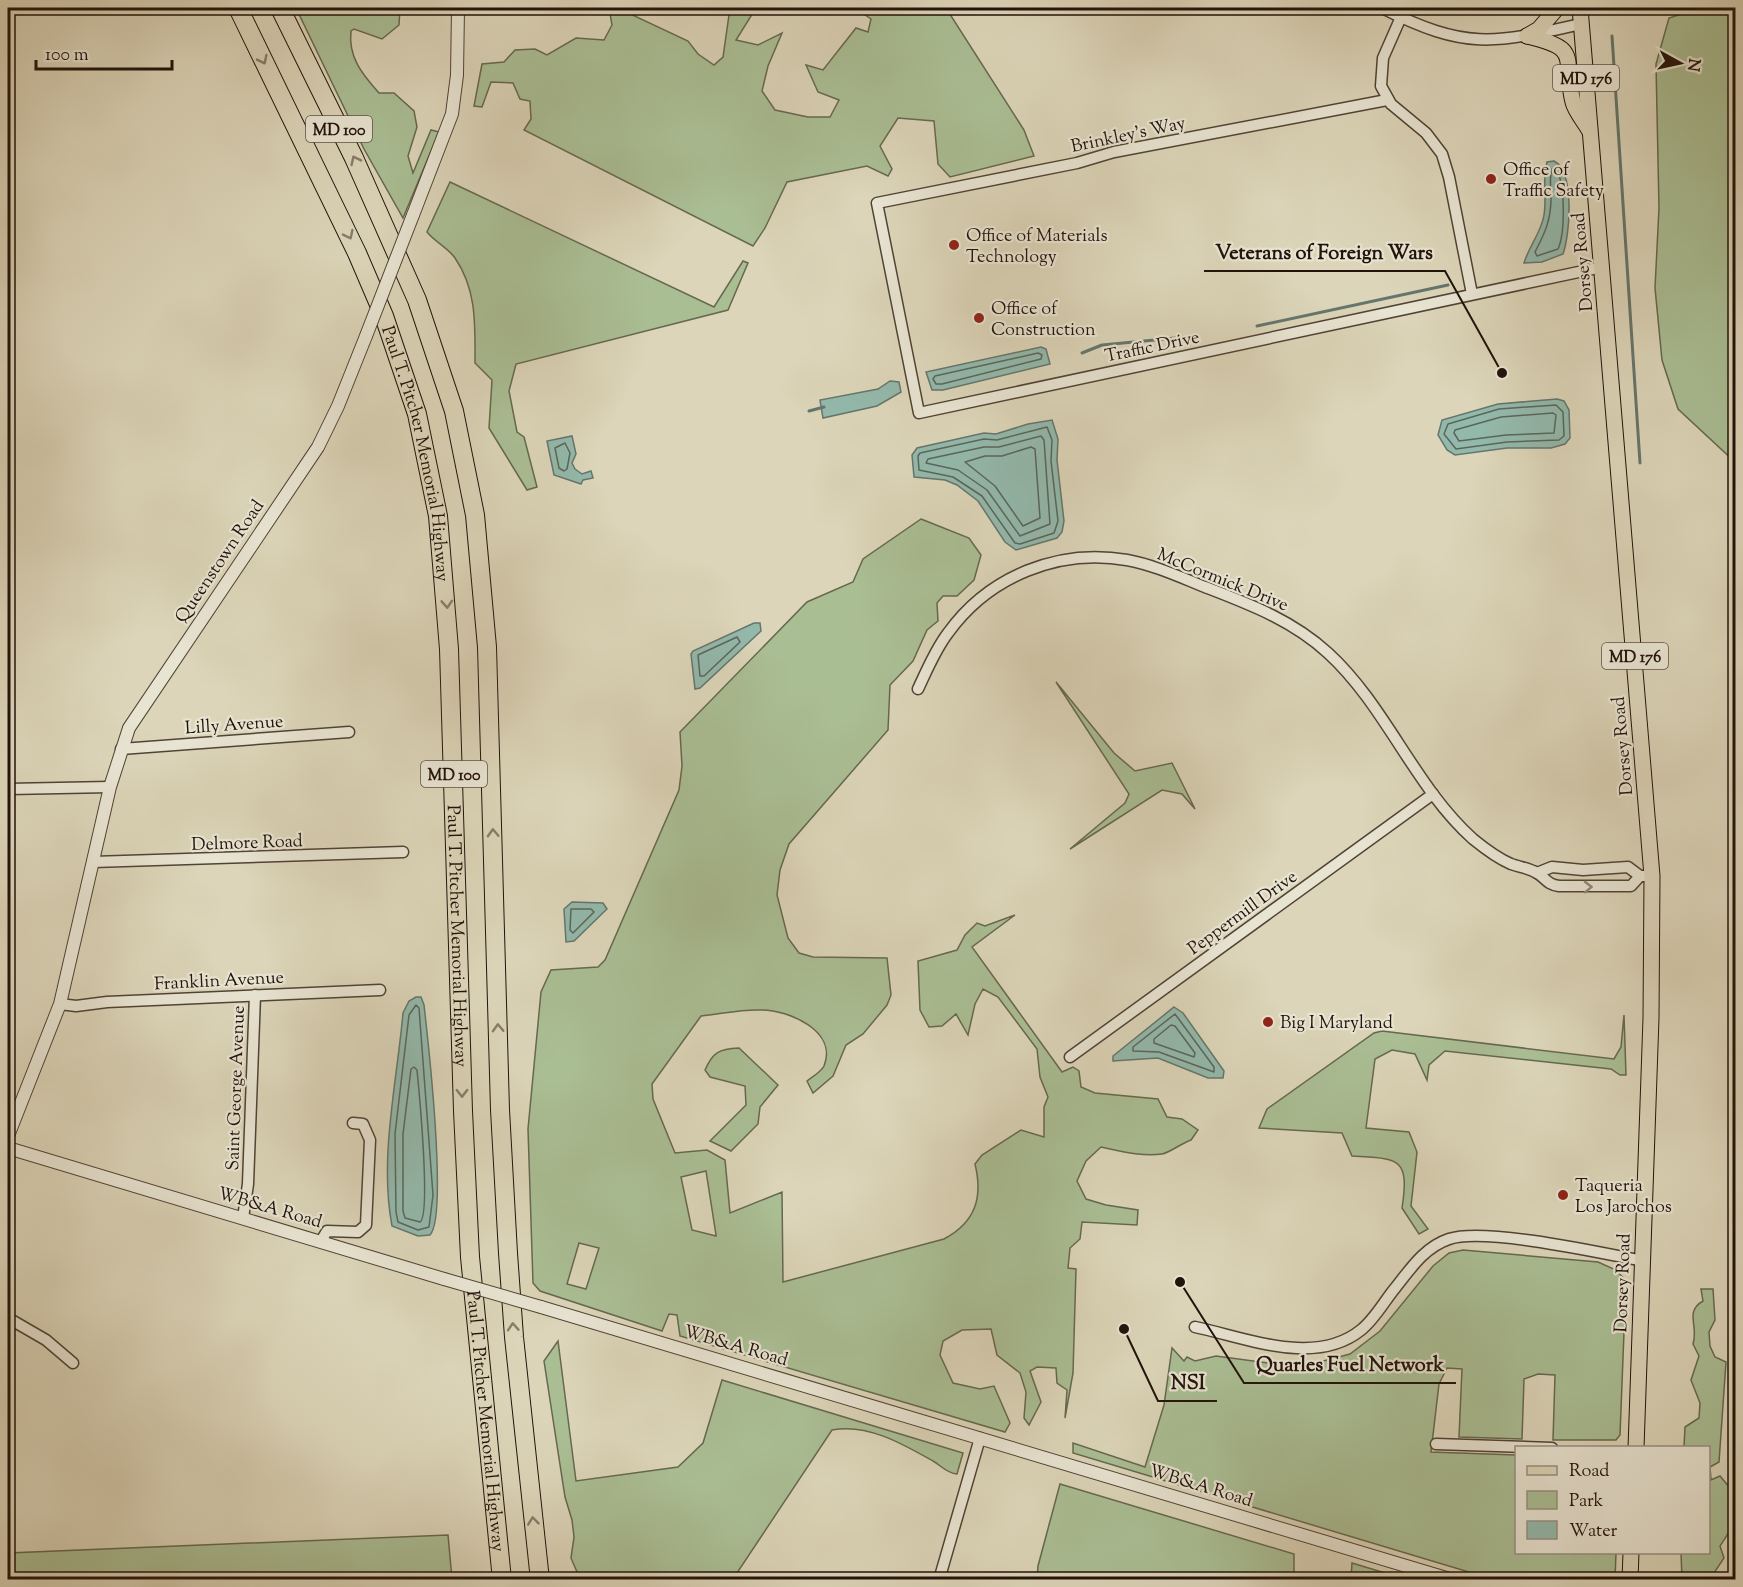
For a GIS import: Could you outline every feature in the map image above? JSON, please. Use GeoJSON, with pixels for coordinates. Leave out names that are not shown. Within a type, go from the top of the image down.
{"type":"FeatureCollection","features":[{"type":"Feature","properties":{"kind":"highway","name":"Paul T. Pitcher Memorial Highway"},"geometry":{"type":"LineString","coordinates":[[238,8],[357,253],[384,316],[417,414],[438,516],[449,649],[462,1100],[470,1257],[502,1580]]}},
{"type":"Feature","properties":{"kind":"highway","name":"Paul T. Pitcher Memorial Highway"},"geometry":{"type":"LineString","coordinates":[[280,8],[368,188],[417,300],[454,411],[475,514],[487,647],[500,1098],[508,1253],[515,1348],[540,1580]]}},
{"type":"Feature","properties":{"kind":"main road"},"geometry":{"type":"LineString","coordinates":[[1527,36],[1539,30],[1557,8]]}},
{"type":"Feature","properties":{"kind":"main road","name":"Dorsey Road"},"geometry":{"type":"LineString","coordinates":[[1580,8],[1602,267],[1646,876],[1652,998],[1636,1446]]}},
{"type":"Feature","properties":{"kind":"main road"},"geometry":{"type":"LineString","coordinates":[[1527,36],[1551,42],[1563,49],[1570,66],[1573,103],[1591,133]]}},
{"type":"Feature","properties":{"kind":"main road"},"geometry":{"type":"LineString","coordinates":[[1630,1580],[1632,1554]]}},
{"type":"Feature","properties":{"kind":"street","name":"Queenstown Road"},"geometry":{"type":"LineString","coordinates":[[8,1136],[60,1004],[110,787],[129,728],[318,447],[338,406],[452,114],[457,75],[458,8]]}},
{"type":"Feature","properties":{"kind":"street"},"geometry":{"type":"LineString","coordinates":[[1382,8],[1435,32],[1464,39],[1489,41],[1527,36],[1581,24]]}},
{"type":"Feature","properties":{"kind":"street"},"geometry":{"type":"LineString","coordinates":[[1401,17],[1381,67],[1382,86],[1387,100],[1426,133],[1442,154],[1449,177],[1472,294]]}},
{"type":"Feature","properties":{"kind":"street","name":"Brinkley's Way"},"geometry":{"type":"LineString","coordinates":[[877,204],[1077,163],[1114,152],[1387,100]]}},
{"type":"Feature","properties":{"kind":"street","name":"Traffic Drive"},"geometry":{"type":"LineString","coordinates":[[877,204],[918,413],[1602,267]]}},
{"type":"Feature","properties":{"kind":"street","name":"McCormick Drive"},"geometry":{"type":"LineString","coordinates":[[918,689],[939,645],[957,621],[983,597],[1008,579],[1039,566],[1074,558],[1130,560],[1255,606],[1291,624],[1319,645],[1353,680],[1433,794],[1454,819],[1481,845],[1510,863],[1537,873],[1547,884],[1571,888],[1631,886],[1646,876],[1628,867],[1583,870],[1552,867],[1537,873]]}},
{"type":"Feature","properties":{"kind":"street","name":"Lilly Avenue"},"geometry":{"type":"LineString","coordinates":[[121,749],[349,732]]}},
{"type":"Feature","properties":{"kind":"street"},"geometry":{"type":"LineString","coordinates":[[8,789],[110,787]]}},
{"type":"Feature","properties":{"kind":"street","name":"Peppermill Drive"},"geometry":{"type":"LineString","coordinates":[[1070,1057],[1433,794]]}},
{"type":"Feature","properties":{"kind":"street","name":"Delmore Road"},"geometry":{"type":"LineString","coordinates":[[93,862],[403,852]]}},
{"type":"Feature","properties":{"kind":"street","name":"Franklin Avenue"},"geometry":{"type":"LineString","coordinates":[[60,1004],[76,1006],[380,990]]}},
{"type":"Feature","properties":{"kind":"street","name":"Saint George Avenue"},"geometry":{"type":"LineString","coordinates":[[243,1218],[248,1184],[255,995]]}},
{"type":"Feature","properties":{"kind":"street"},"geometry":{"type":"LineString","coordinates":[[321,1241],[327,1231],[358,1232],[366,1225],[370,1140],[363,1124],[353,1123]]}},
{"type":"Feature","properties":{"kind":"street","name":"WB&A Road"},"geometry":{"type":"LineString","coordinates":[[8,1148],[1453,1580]]}},
{"type":"Feature","properties":{"kind":"street"},"geometry":{"type":"LineString","coordinates":[[1195,1327],[1303,1350],[1336,1344],[1362,1329],[1428,1251],[1457,1237],[1487,1237],[1568,1247],[1643,1261]]}},
{"type":"Feature","properties":{"kind":"street"},"geometry":{"type":"LineString","coordinates":[[8,1318],[46,1340],[73,1363]]}},
{"type":"Feature","properties":{"kind":"street"},"geometry":{"type":"LineString","coordinates":[[939,1580],[980,1438]]}},
{"type":"Feature","properties":{"kind":"street"},"geometry":{"type":"LineString","coordinates":[[1436,1444],[1515,1447]]}},
{"type":"Feature","properties":{"kind":"green space"},"geometry":{"type":"Polygon","coordinates":[[[296,8],[400,8],[399,25],[382,39],[354,29],[351,31],[351,40],[358,65],[379,93],[394,93],[414,111],[417,127],[408,156],[413,173],[431,130],[439,132],[403,218],[364,149],[296,8]]]}},
{"type":"Feature","properties":{"kind":"green space"},"geometry":{"type":"Polygon","coordinates":[[[609,8],[628,8],[626,12],[688,41],[698,54],[714,65],[723,57],[730,8],[756,8],[736,40],[758,45],[782,33],[768,66],[762,91],[775,110],[808,117],[830,117],[839,100],[818,92],[806,65],[823,70],[856,28],[868,32],[871,19],[855,8],[946,8],[1024,130],[1034,156],[950,177],[938,164],[934,121],[898,118],[880,146],[892,169],[888,176],[867,166],[787,182],[765,228],[753,246],[524,130],[531,119],[530,101],[520,99],[513,83],[491,82],[482,107],[474,106],[482,64],[504,62],[515,50],[535,49],[547,55],[576,38],[604,40],[612,25],[609,8]]]}},
{"type":"Feature","properties":{"kind":"green space"},"geometry":{"type":"Polygon","coordinates":[[[1700,8],[1735,8],[1735,462],[1678,409],[1662,360],[1655,288],[1659,208],[1656,64],[1669,18],[1700,8]]]}},
{"type":"Feature","properties":{"kind":"green space"},"geometry":{"type":"Polygon","coordinates":[[[450,182],[714,307],[743,261],[748,263],[728,310],[516,364],[509,391],[517,432],[524,437],[537,487],[527,490],[489,428],[492,380],[475,363],[473,308],[462,270],[449,251],[427,232],[450,182]]]}},
{"type":"Feature","properties":{"kind":"green space"},"geometry":{"type":"Polygon","coordinates":[[[921,519],[969,538],[981,555],[974,580],[957,596],[943,596],[937,603],[938,621],[927,630],[913,661],[890,685],[888,730],[789,844],[780,870],[777,895],[788,938],[799,953],[813,957],[887,958],[891,995],[887,1005],[863,1034],[846,1045],[833,1076],[813,1093],[807,1081],[823,1068],[826,1054],[824,1042],[818,1033],[797,1018],[772,1011],[754,1010],[701,1016],[652,1084],[653,1099],[675,1153],[707,1150],[725,1160],[730,1213],[782,1192],[783,1282],[944,1239],[963,1225],[975,1208],[978,1187],[975,1164],[982,1155],[1021,1130],[1044,1137],[1044,1107],[1048,1097],[1040,1077],[1037,1049],[998,997],[983,989],[975,1004],[968,1035],[956,1014],[942,1026],[929,1027],[920,1010],[918,961],[957,950],[965,935],[977,923],[985,926],[1015,915],[972,947],[1062,1072],[1073,1067],[1079,1071],[1081,1087],[1095,1093],[1158,1099],[1167,1117],[1182,1119],[1198,1130],[1191,1140],[1165,1153],[1139,1154],[1101,1147],[1086,1161],[1077,1181],[1086,1199],[1138,1210],[1137,1225],[1082,1222],[1080,1239],[1070,1248],[1068,1268],[1076,1269],[1073,1373],[1065,1418],[1067,1390],[1057,1383],[1056,1368],[1037,1367],[1030,1371],[1041,1402],[1029,1425],[1024,1418],[1026,1392],[1020,1373],[997,1355],[991,1329],[962,1330],[943,1341],[940,1355],[953,1383],[980,1389],[994,1386],[1010,1423],[1005,1432],[680,1336],[677,1315],[669,1314],[662,1331],[540,1291],[533,1283],[528,1129],[541,992],[551,970],[598,967],[605,960],[679,790],[682,766],[680,732],[807,602],[853,582],[863,559],[921,519]],[[706,1171],[681,1177],[692,1230],[716,1236],[716,1235],[706,1171]],[[579,1243],[567,1284],[586,1289],[599,1248],[579,1243]]]}},
{"type":"Feature","properties":{"kind":"green space"},"geometry":{"type":"Polygon","coordinates":[[[1056,682],[1114,753],[1135,771],[1172,763],[1195,809],[1182,794],[1162,790],[1070,849],[1125,803],[1129,794],[1056,682]]]}},
{"type":"Feature","properties":{"kind":"green space"},"geometry":{"type":"Polygon","coordinates":[[[1624,1015],[1626,1075],[1620,1075],[1611,1069],[1445,1051],[1429,1065],[1427,1080],[1415,1054],[1392,1050],[1375,1059],[1366,1128],[1409,1132],[1417,1152],[1411,1206],[1428,1229],[1419,1234],[1402,1208],[1404,1178],[1402,1169],[1397,1164],[1380,1158],[1352,1156],[1342,1133],[1259,1128],[1267,1109],[1374,1033],[1382,1031],[1614,1059],[1621,1047],[1624,1015]]]}},
{"type":"Feature","properties":{"kind":"green space"},"geometry":{"type":"Polygon","coordinates":[[[739,1048],[778,1085],[760,1107],[758,1124],[731,1151],[710,1141],[746,1105],[745,1086],[710,1077],[705,1070],[714,1055],[726,1049],[739,1048]]]}},
{"type":"Feature","properties":{"kind":"green space"},"geometry":{"type":"Polygon","coordinates":[[[1463,1250],[1598,1262],[1616,1270],[1626,1281],[1620,1435],[1616,1440],[1553,1440],[1555,1375],[1538,1374],[1524,1379],[1522,1439],[1459,1437],[1462,1369],[1447,1368],[1439,1384],[1431,1452],[1515,1455],[1515,1554],[1616,1554],[1615,1579],[1492,1579],[1073,1453],[1073,1443],[1145,1467],[1164,1405],[1172,1348],[1184,1361],[1187,1357],[1195,1361],[1216,1356],[1275,1364],[1312,1364],[1350,1354],[1380,1331],[1433,1266],[1449,1253],[1463,1250]]]}},
{"type":"Feature","properties":{"kind":"green space"},"geometry":{"type":"Polygon","coordinates":[[[1701,1289],[1713,1289],[1715,1320],[1709,1332],[1710,1346],[1715,1357],[1726,1362],[1719,1462],[1710,1467],[1710,1446],[1684,1446],[1685,1427],[1699,1418],[1700,1403],[1691,1380],[1699,1356],[1693,1344],[1693,1315],[1697,1305],[1703,1301],[1701,1289]]]}},
{"type":"Feature","properties":{"kind":"green space"},"geometry":{"type":"Polygon","coordinates":[[[558,1341],[576,1481],[678,1467],[703,1443],[722,1380],[963,1453],[957,1474],[947,1471],[921,1454],[884,1436],[858,1430],[832,1430],[733,1579],[580,1579],[571,1558],[574,1537],[572,1520],[565,1497],[544,1361],[558,1341]]]}},
{"type":"Feature","properties":{"kind":"green space"},"geometry":{"type":"Polygon","coordinates":[[[1710,1467],[1711,1480],[1720,1476],[1735,1494],[1735,1523],[1720,1546],[1724,1558],[1710,1579],[1682,1579],[1681,1554],[1710,1554],[1710,1467]]]}},
{"type":"Feature","properties":{"kind":"green space"},"geometry":{"type":"Polygon","coordinates":[[[1060,1484],[1294,1554],[1294,1579],[1037,1579],[1038,1566],[1060,1484]]]}},
{"type":"Feature","properties":{"kind":"green space"},"geometry":{"type":"Polygon","coordinates":[[[448,1535],[452,1579],[8,1579],[8,1553],[448,1535]]]}},
{"type":"Feature","properties":{"kind":"green space"},"geometry":{"type":"Polygon","coordinates":[[[1352,1563],[1405,1579],[1351,1579],[1352,1563]]]}},
{"type":"Feature","properties":{"kind":"water"},"geometry":{"type":"Polygon","coordinates":[[[1554,161],[1561,167],[1568,190],[1568,233],[1563,254],[1542,262],[1524,263],[1544,215],[1547,162],[1554,161]]]}},
{"type":"Feature","properties":{"kind":"water"},"geometry":{"type":"Polygon","coordinates":[[[1041,347],[1046,349],[1050,364],[943,390],[932,390],[926,372],[1041,347]]]}},
{"type":"Feature","properties":{"kind":"water"},"geometry":{"type":"Polygon","coordinates":[[[890,381],[899,382],[901,392],[877,406],[823,418],[820,400],[878,389],[890,381]]]}},
{"type":"Feature","properties":{"kind":"water"},"geometry":{"type":"Polygon","coordinates":[[[1557,399],[1564,401],[1569,410],[1570,438],[1565,444],[1551,448],[1507,448],[1455,455],[1447,450],[1438,435],[1442,420],[1498,404],[1557,399]]]}},
{"type":"Feature","properties":{"kind":"water"},"geometry":{"type":"Polygon","coordinates":[[[1052,420],[1058,439],[1057,460],[1064,521],[1062,532],[1057,538],[1016,550],[1005,542],[978,501],[957,485],[945,480],[914,477],[912,455],[917,448],[984,433],[996,434],[1028,424],[1052,420]]]}},
{"type":"Feature","properties":{"kind":"water"},"geometry":{"type":"Polygon","coordinates":[[[572,436],[576,454],[572,463],[575,469],[582,474],[591,471],[593,478],[583,480],[581,484],[554,475],[547,441],[572,436]]]}},
{"type":"Feature","properties":{"kind":"water"},"geometry":{"type":"Polygon","coordinates":[[[754,623],[760,623],[761,631],[700,688],[695,689],[691,654],[693,651],[754,623]]]}},
{"type":"Feature","properties":{"kind":"water"},"geometry":{"type":"Polygon","coordinates":[[[572,902],[603,903],[607,909],[574,941],[566,942],[564,909],[572,902]]]}},
{"type":"Feature","properties":{"kind":"water"},"geometry":{"type":"Polygon","coordinates":[[[421,997],[424,1005],[437,1163],[435,1221],[430,1235],[418,1236],[392,1226],[387,1174],[390,1120],[403,1013],[409,1001],[421,997]]]}},
{"type":"Feature","properties":{"kind":"water"},"geometry":{"type":"Polygon","coordinates":[[[1174,1007],[1183,1013],[1224,1071],[1223,1078],[1208,1078],[1158,1058],[1113,1061],[1113,1056],[1174,1007]]]}},
{"type":"Feature","properties":{"kind":"waterway"},"geometry":{"type":"LineString","coordinates":[[1612,36],[1640,463]]}},
{"type":"Feature","properties":{"kind":"waterway"},"geometry":{"type":"LineString","coordinates":[[1257,326],[1448,285]]}},
{"type":"Feature","properties":{"kind":"waterway"},"geometry":{"type":"LineString","coordinates":[[1082,353],[1102,345],[1186,337]]}},
{"type":"Feature","properties":{"kind":"waterway"},"geometry":{"type":"LineString","coordinates":[[809,411],[824,407]]}},
{"type":"Feature","properties":{"kind":"place","name":"Office of Traffic Safety"},"geometry":{"type":"Point","coordinates":[1491,179]}},
{"type":"Feature","properties":{"kind":"place","name":"Office of Materials Technology"},"geometry":{"type":"Point","coordinates":[954,245]}},
{"type":"Feature","properties":{"kind":"place","name":"Office of Construction"},"geometry":{"type":"Point","coordinates":[979,318]}},
{"type":"Feature","properties":{"kind":"place","name":"Veterans of Foreign Wars"},"geometry":{"type":"Point","coordinates":[1502,373]}},
{"type":"Feature","properties":{"kind":"place","name":"Big I Maryland"},"geometry":{"type":"Point","coordinates":[1268,1022]}},
{"type":"Feature","properties":{"kind":"place","name":"Taqueria Los Jarochos"},"geometry":{"type":"Point","coordinates":[1563,1195]}},
{"type":"Feature","properties":{"kind":"place","name":"Quarles Fuel Network"},"geometry":{"type":"Point","coordinates":[1180,1282]}},
{"type":"Feature","properties":{"kind":"place","name":"NSI"},"geometry":{"type":"Point","coordinates":[1124,1329]}}]}
